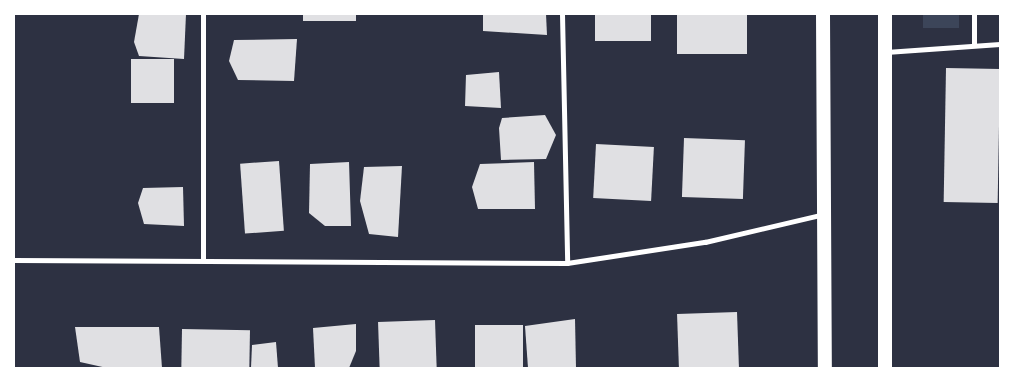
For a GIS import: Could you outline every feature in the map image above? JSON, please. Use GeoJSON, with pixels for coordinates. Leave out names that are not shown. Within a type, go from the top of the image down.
{"type":"FeatureCollection","features":[{"type":"Feature","properties":{"kind":"highway"},"geometry":{"type":"LineString","coordinates":[[823,14],[825,368]]}},
{"type":"Feature","properties":{"kind":"highway"},"geometry":{"type":"LineString","coordinates":[[885,14],[885,368]]}},
{"type":"Feature","properties":{"kind":"street"},"geometry":{"type":"LineString","coordinates":[[203,14],[203,260]]}},
{"type":"Feature","properties":{"kind":"street"},"geometry":{"type":"LineString","coordinates":[[562,14],[567,263]]}},
{"type":"Feature","properties":{"kind":"street"},"geometry":{"type":"LineString","coordinates":[[974,14],[974,44]]}},
{"type":"Feature","properties":{"kind":"street"},"geometry":{"type":"LineString","coordinates":[[886,52],[974,44],[1000,44]]}},
{"type":"Feature","properties":{"kind":"street"},"geometry":{"type":"LineString","coordinates":[[14,260],[567,263],[705,242],[824,214]]}},
{"type":"Feature","properties":{"kind":"shaded area"},"geometry":{"type":"Polygon","coordinates":[[[923,14],[959,14],[959,28],[923,28],[923,14]]]}},
{"type":"Feature","properties":{"kind":"building"},"geometry":{"type":"Polygon","coordinates":[[[139,14],[186,14],[184,59],[139,56],[134,42],[139,14]]]}},
{"type":"Feature","properties":{"kind":"building"},"geometry":{"type":"Polygon","coordinates":[[[303,14],[356,14],[356,21],[303,21],[303,14]]]}},
{"type":"Feature","properties":{"kind":"building"},"geometry":{"type":"Polygon","coordinates":[[[483,14],[546,14],[547,35],[483,31],[483,14]]]}},
{"type":"Feature","properties":{"kind":"building"},"geometry":{"type":"Polygon","coordinates":[[[595,14],[651,14],[651,41],[595,41],[595,14]]]}},
{"type":"Feature","properties":{"kind":"building"},"geometry":{"type":"Polygon","coordinates":[[[677,14],[747,14],[747,54],[677,54],[677,14]]]}},
{"type":"Feature","properties":{"kind":"building"},"geometry":{"type":"Polygon","coordinates":[[[297,39],[294,81],[238,80],[229,61],[234,40],[297,39]]]}},
{"type":"Feature","properties":{"kind":"building"},"geometry":{"type":"Polygon","coordinates":[[[131,59],[174,59],[174,103],[131,103],[131,59]]]}},
{"type":"Feature","properties":{"kind":"building"},"geometry":{"type":"Polygon","coordinates":[[[946,68],[1000,69],[998,203],[944,202],[946,68]]]}},
{"type":"Feature","properties":{"kind":"building"},"geometry":{"type":"Polygon","coordinates":[[[499,72],[501,108],[465,106],[466,75],[499,72]]]}},
{"type":"Feature","properties":{"kind":"building"},"geometry":{"type":"Polygon","coordinates":[[[545,115],[556,135],[546,159],[501,160],[499,128],[502,118],[545,115]]]}},
{"type":"Feature","properties":{"kind":"building"},"geometry":{"type":"Polygon","coordinates":[[[684,138],[745,140],[743,199],[682,197],[684,138]]]}},
{"type":"Feature","properties":{"kind":"building"},"geometry":{"type":"Polygon","coordinates":[[[596,144],[654,147],[651,201],[593,198],[596,144]]]}},
{"type":"Feature","properties":{"kind":"building"},"geometry":{"type":"Polygon","coordinates":[[[279,161],[284,231],[245,234],[240,164],[279,161]]]}},
{"type":"Feature","properties":{"kind":"building"},"geometry":{"type":"Polygon","coordinates":[[[349,162],[351,226],[325,226],[309,213],[310,164],[349,162]]]}},
{"type":"Feature","properties":{"kind":"building"},"geometry":{"type":"Polygon","coordinates":[[[534,162],[535,209],[478,209],[472,187],[480,164],[534,162]]]}},
{"type":"Feature","properties":{"kind":"building"},"geometry":{"type":"Polygon","coordinates":[[[402,166],[398,237],[369,234],[360,201],[364,167],[402,166]]]}},
{"type":"Feature","properties":{"kind":"building"},"geometry":{"type":"Polygon","coordinates":[[[183,187],[184,226],[144,224],[138,203],[143,188],[183,187]]]}},
{"type":"Feature","properties":{"kind":"building"},"geometry":{"type":"Polygon","coordinates":[[[737,312],[739,368],[679,368],[677,314],[737,312]]]}},
{"type":"Feature","properties":{"kind":"building"},"geometry":{"type":"Polygon","coordinates":[[[575,319],[576,368],[528,368],[525,326],[575,319]]]}},
{"type":"Feature","properties":{"kind":"building"},"geometry":{"type":"Polygon","coordinates":[[[435,320],[437,368],[380,368],[378,322],[435,320]]]}},
{"type":"Feature","properties":{"kind":"building"},"geometry":{"type":"Polygon","coordinates":[[[356,324],[356,351],[349,368],[315,368],[313,328],[356,324]]]}},
{"type":"Feature","properties":{"kind":"building"},"geometry":{"type":"Polygon","coordinates":[[[475,325],[523,325],[523,368],[475,368],[475,325]]]}},
{"type":"Feature","properties":{"kind":"building"},"geometry":{"type":"Polygon","coordinates":[[[75,327],[159,327],[162,368],[107,368],[80,362],[75,327]]]}},
{"type":"Feature","properties":{"kind":"building"},"geometry":{"type":"Polygon","coordinates":[[[182,329],[250,330],[249,368],[181,368],[182,329]]]}},
{"type":"Feature","properties":{"kind":"building"},"geometry":{"type":"Polygon","coordinates":[[[276,342],[278,368],[251,368],[252,345],[276,342]]]}}]}
